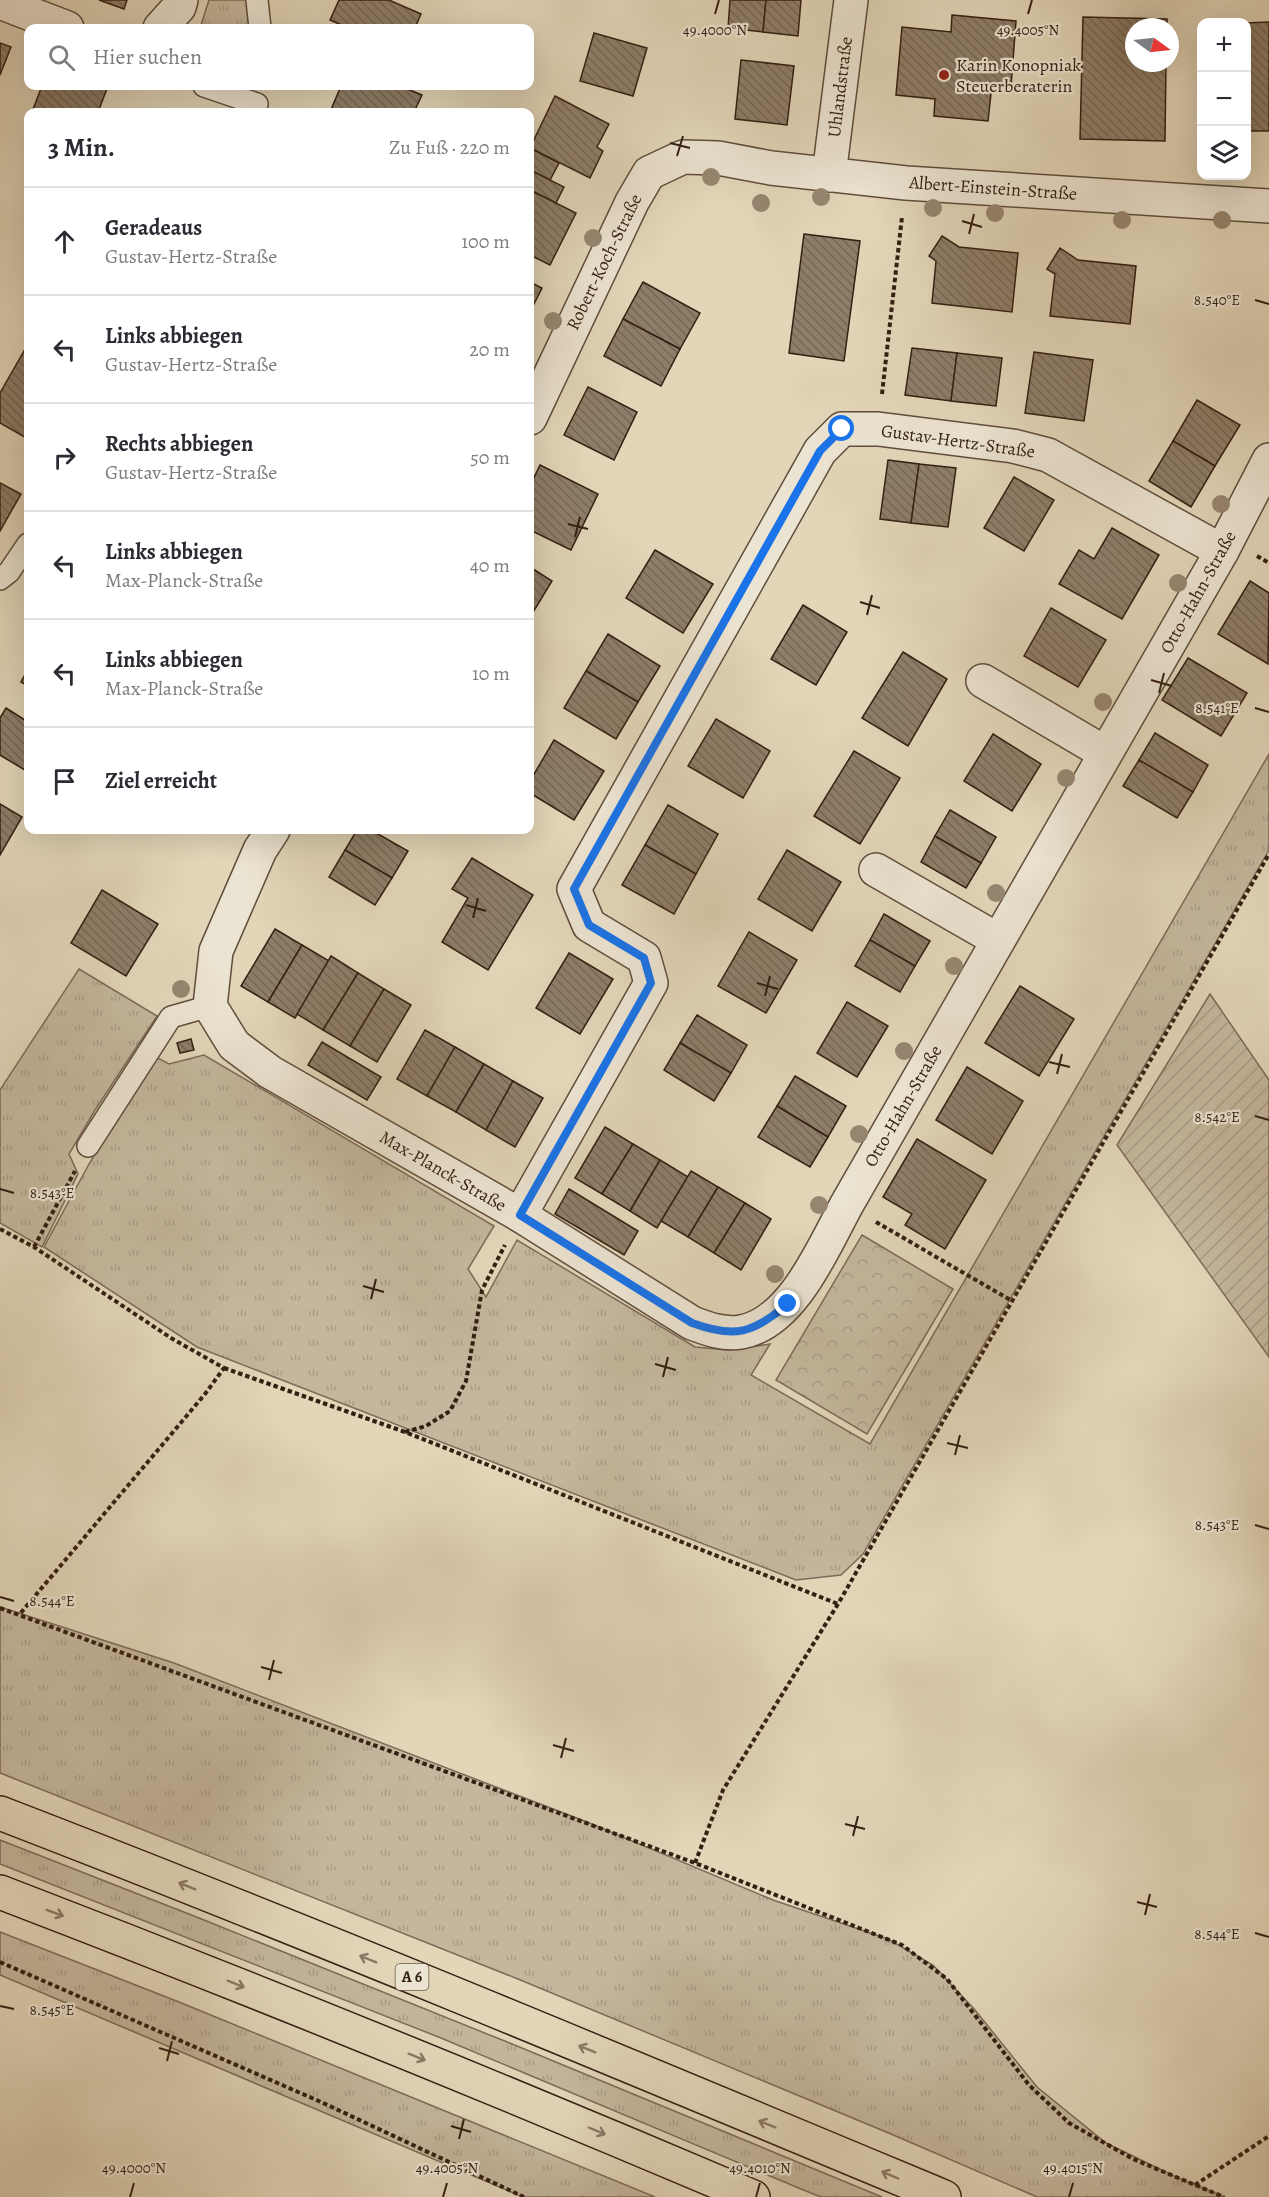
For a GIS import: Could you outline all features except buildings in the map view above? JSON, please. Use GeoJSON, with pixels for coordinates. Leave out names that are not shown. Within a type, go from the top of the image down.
{"type":"FeatureCollection","features":[{"type":"Feature","properties":{"kind":"highway","name":"A 6"},"geometry":{"type":"LineString","coordinates":[[0,1813],[398,1971],[944,2197]]}},
{"type":"Feature","properties":{"kind":"highway"},"geometry":{"type":"LineString","coordinates":[[0,1892],[579,2123],[753,2197]]}},
{"type":"Feature","properties":{"kind":"street"},"geometry":{"type":"LineString","coordinates":[[164,24],[179,7],[181,0]]}},
{"type":"Feature","properties":{"kind":"street","name":"Uhlandstraße"},"geometry":{"type":"LineString","coordinates":[[829,175],[851,0]]}},
{"type":"Feature","properties":{"kind":"street"},"geometry":{"type":"LineString","coordinates":[[0,2],[57,24]]}},
{"type":"Feature","properties":{"kind":"street","name":"Robert-Koch-Straße"},"geometry":{"type":"LineString","coordinates":[[534,409],[632,202],[649,173],[683,157],[718,158]]}},
{"type":"Feature","properties":{"kind":"street","name":"Albert-Einstein-Straße"},"geometry":{"type":"LineString","coordinates":[[718,158],[829,175],[906,183],[1269,206]]}},
{"type":"Feature","properties":{"kind":"street","name":"Gustav-Hertz-Straße"},"geometry":{"type":"LineString","coordinates":[[520,1215],[651,983],[644,958],[589,925],[574,889],[820,451],[842,429],[878,429],[1013,446],[1048,455],[1222,551]]}},
{"type":"Feature","properties":{"kind":"street","name":"Otto-Hahn-Straße"},"geometry":{"type":"LineString","coordinates":[[810,1273],[847,1204],[1222,551],[1269,460]]}},
{"type":"Feature","properties":{"kind":"street"},"geometry":{"type":"LineString","coordinates":[[983,681],[1105,753]]}},
{"type":"Feature","properties":{"kind":"street"},"geometry":{"type":"LineString","coordinates":[[210,1006],[216,951],[260,850],[270,834]]}},
{"type":"Feature","properties":{"kind":"street"},"geometry":{"type":"LineString","coordinates":[[876,870],[998,940]]}},
{"type":"Feature","properties":{"kind":"street","name":"Max-Planck-Straße"},"geometry":{"type":"LineString","coordinates":[[210,1006],[234,1045],[270,1072],[520,1215],[692,1323],[715,1331],[741,1332],[764,1323],[788,1304],[810,1273]]}},
{"type":"Feature","properties":{"kind":"lane"},"geometry":{"type":"LineString","coordinates":[[257,0],[260,24]]}},
{"type":"Feature","properties":{"kind":"lane"},"geometry":{"type":"LineString","coordinates":[[218,90],[258,101]]}},
{"type":"Feature","properties":{"kind":"lane"},"geometry":{"type":"LineString","coordinates":[[0,579],[9,573],[24,550]]}},
{"type":"Feature","properties":{"kind":"lane"},"geometry":{"type":"LineString","coordinates":[[88,1146],[171,1017],[210,1006]]}},
{"type":"Feature","properties":{"kind":"path"},"geometry":{"type":"LineString","coordinates":[[878,429],[906,183]]}},
{"type":"Feature","properties":{"kind":"path"},"geometry":{"type":"LineString","coordinates":[[695,1863],[723,1790],[838,1604],[1269,854]]}},
{"type":"Feature","properties":{"kind":"path"},"geometry":{"type":"LineString","coordinates":[[34,1247],[88,1146]]}},
{"type":"Feature","properties":{"kind":"path"},"geometry":{"type":"LineString","coordinates":[[847,1204],[1012,1301]]}},
{"type":"Feature","properties":{"kind":"path"},"geometry":{"type":"LineString","coordinates":[[405,1432],[426,1426],[450,1411],[466,1381],[482,1290],[520,1215]]}},
{"type":"Feature","properties":{"kind":"path"},"geometry":{"type":"LineString","coordinates":[[0,1229],[34,1247],[171,1338],[224,1368],[405,1432],[838,1604]]}},
{"type":"Feature","properties":{"kind":"path"},"geometry":{"type":"LineString","coordinates":[[19,1615],[205,1394],[224,1368]]}},
{"type":"Feature","properties":{"kind":"path"},"geometry":{"type":"LineString","coordinates":[[0,1608],[695,1863],[902,1945],[947,1979],[1029,2085],[1069,2123],[1133,2159],[1224,2197]]}},
{"type":"Feature","properties":{"kind":"path"},"geometry":{"type":"LineString","coordinates":[[0,1962],[321,2102],[524,2197]]}},
{"type":"Feature","properties":{"kind":"path"},"geometry":{"type":"LineString","coordinates":[[1195,2185],[1269,2136]]}},
{"type":"Feature","properties":{"kind":"green space"},"geometry":{"type":"Polygon","coordinates":[[[209,0],[249,0],[251,24],[201,24],[209,0]]]}},
{"type":"Feature","properties":{"kind":"green space"},"geometry":{"type":"Polygon","coordinates":[[[1269,754],[1269,850],[863,1554],[841,1575],[796,1580],[197,1347],[44,1247],[89,1164],[154,1056],[169,1064],[204,1055],[494,1226],[468,1269],[486,1297],[517,1240],[695,1347],[729,1350],[770,1344],[751,1375],[870,1444],[1269,754]]]}},
{"type":"Feature","properties":{"kind":"green space"},"geometry":{"type":"Polygon","coordinates":[[[79,969],[157,1016],[69,1154],[78,1174],[42,1247],[0,1223],[0,1090],[79,969]]]}},
{"type":"Feature","properties":{"kind":"green space"},"geometry":{"type":"Polygon","coordinates":[[[1210,994],[1269,1080],[1269,1357],[1117,1145],[1210,994]]]}},
{"type":"Feature","properties":{"kind":"green space"},"geometry":{"type":"Polygon","coordinates":[[[862,1235],[953,1289],[867,1434],[776,1380],[862,1235]]]}},
{"type":"Feature","properties":{"kind":"green space"},"geometry":{"type":"Polygon","coordinates":[[[0,1607],[174,1663],[587,1822],[773,1900],[888,1939],[933,1965],[975,2010],[1037,2087],[1106,2143],[1178,2178],[1225,2197],[1037,2197],[518,1979],[0,1773],[0,1607]]]}},
{"type":"Feature","properties":{"kind":"green space"},"geometry":{"type":"Polygon","coordinates":[[[0,1840],[517,2046],[882,2197],[821,2197],[801,2189],[441,2038],[0,1864],[0,1840]]]}},
{"type":"Feature","properties":{"kind":"green space"},"geometry":{"type":"Polygon","coordinates":[[[0,1932],[179,2002],[655,2197],[523,2197],[0,1975],[0,1932]]]}},
{"type":"Feature","properties":{"kind":"place","name":"Karin Konopniak Steuerberaterin"},"geometry":{"type":"Point","coordinates":[944,75]}},
{"type":"Feature","properties":{"kind":"route"},"geometry":{"type":"LineString","coordinates":[[788,1304],[764,1323],[741,1332],[715,1331],[692,1323],[520,1215],[651,983],[644,958],[589,925],[574,889],[820,451],[842,429]]}}]}
